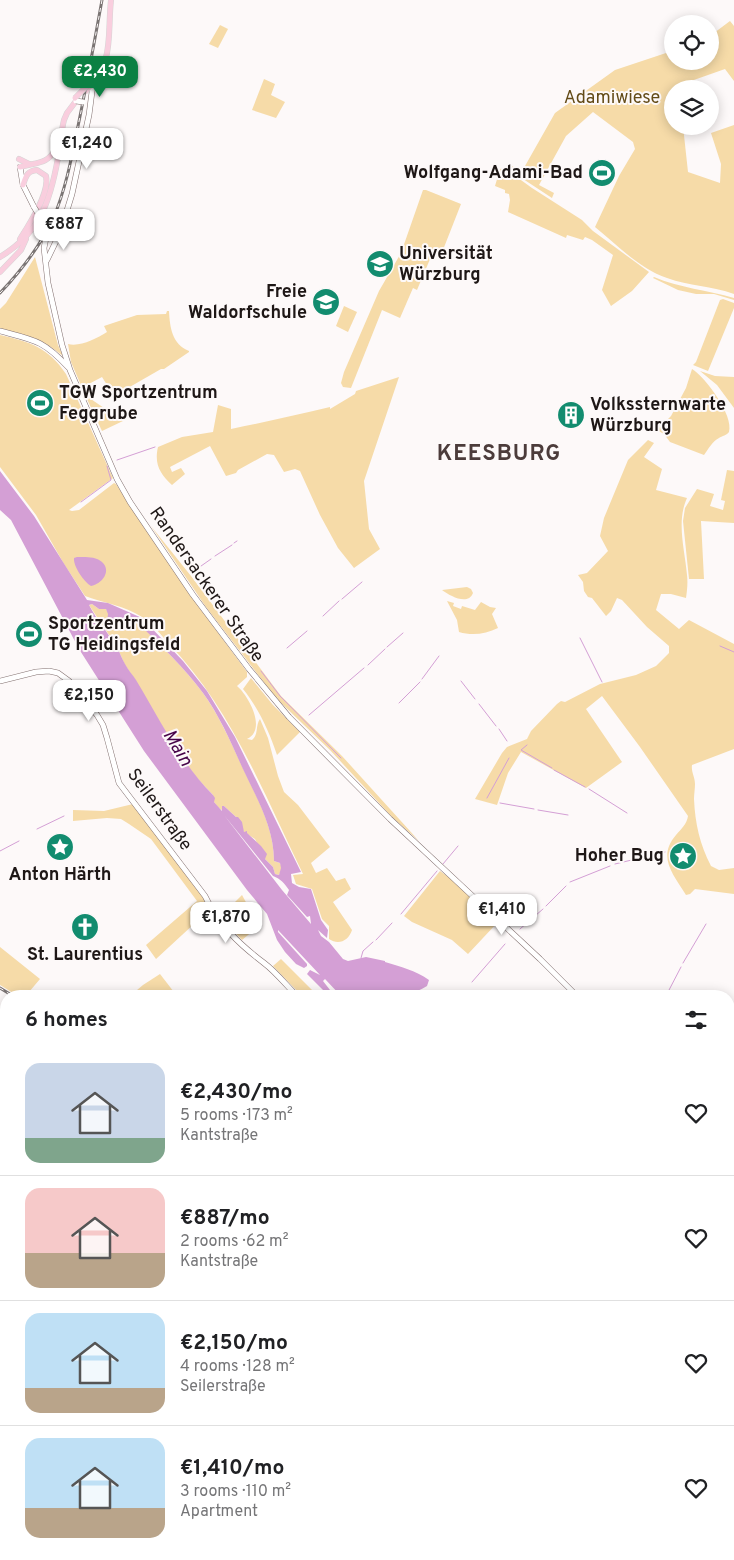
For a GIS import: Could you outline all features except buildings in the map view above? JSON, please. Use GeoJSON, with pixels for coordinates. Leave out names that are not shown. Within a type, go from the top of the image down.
{"type":"FeatureCollection","features":[{"type":"Feature","properties":{"kind":"main road"},"geometry":{"type":"LineString","coordinates":[[0,255],[20,238],[44,210],[56,170],[62,129],[67,112],[86,91],[98,72],[104,56],[109,0]]}},
{"type":"Feature","properties":{"kind":"main road"},"geometry":{"type":"LineString","coordinates":[[20,238],[34,221],[42,207],[51,174],[61,118],[90,84]]}},
{"type":"Feature","properties":{"kind":"main road"},"geometry":{"type":"LineString","coordinates":[[47,262],[56,243],[72,194],[89,110],[90,84]]}},
{"type":"Feature","properties":{"kind":"main road"},"geometry":{"type":"LineString","coordinates":[[75,101],[83,102],[88,106],[89,110]]}},
{"type":"Feature","properties":{"kind":"main road"},"geometry":{"type":"LineString","coordinates":[[19,158],[30,164],[46,160],[56,148]]}},
{"type":"Feature","properties":{"kind":"main road","name":"Randersackerer Straße"},"geometry":{"type":"LineString","coordinates":[[30,164],[20,167],[23,184],[42,220],[46,236],[48,283],[62,346],[70,370],[117,479],[130,502],[193,595],[248,669],[289,717],[390,819],[571,990]]}},
{"type":"Feature","properties":{"kind":"main road"},"geometry":{"type":"LineString","coordinates":[[0,255],[18,245],[41,200],[46,184],[46,176],[37,170],[30,171],[23,184]]}},
{"type":"Feature","properties":{"kind":"main road"},"geometry":{"type":"LineString","coordinates":[[46,236],[55,233],[62,225]]}},
{"type":"Feature","properties":{"kind":"main road"},"geometry":{"type":"LineString","coordinates":[[0,272],[21,250],[26,231]]}},
{"type":"Feature","properties":{"kind":"main road"},"geometry":{"type":"LineString","coordinates":[[46,236],[58,236]]}},
{"type":"Feature","properties":{"kind":"main road"},"geometry":{"type":"LineString","coordinates":[[0,331],[30,338],[41,343],[58,356],[70,370]]}},
{"type":"Feature","properties":{"kind":"main road","name":"Seilerstraße"},"geometry":{"type":"LineString","coordinates":[[0,681],[36,672],[49,671],[58,673],[69,681],[97,715],[108,738],[116,776],[125,791],[186,870],[205,896],[212,910],[234,938],[264,963],[291,990]]}},
{"type":"Feature","properties":{"kind":"green space","name":"Adamiwiese"},"geometry":{"type":"Polygon","coordinates":[[[730,21],[734,26],[734,81],[725,69],[694,80],[664,80],[664,135],[684,135],[688,172],[720,183],[721,164],[712,135],[719,135],[719,130],[734,125],[734,294],[675,281],[657,274],[629,256],[595,227],[619,176],[635,149],[633,142],[593,112],[566,136],[539,185],[554,193],[552,198],[517,175],[510,168],[510,165],[519,170],[525,166],[555,113],[615,70],[664,54],[664,70],[719,70],[719,29],[730,21]]]}},
{"type":"Feature","properties":{"kind":"green space"},"geometry":{"type":"Polygon","coordinates":[[[220,25],[228,29],[218,48],[209,44],[220,25]]]}},
{"type":"Feature","properties":{"kind":"green space"},"geometry":{"type":"Polygon","coordinates":[[[264,79],[275,84],[271,95],[285,102],[276,118],[252,110],[264,79]]]}},
{"type":"Feature","properties":{"kind":"green space"},"geometry":{"type":"Polygon","coordinates":[[[504,168],[582,220],[593,231],[649,272],[632,291],[611,306],[602,290],[613,255],[585,237],[583,240],[567,235],[566,238],[508,212],[509,194],[495,186],[500,169],[504,168]]]}},
{"type":"Feature","properties":{"kind":"green space"},"geometry":{"type":"Polygon","coordinates":[[[423,190],[461,204],[441,255],[433,252],[417,290],[413,288],[400,318],[382,310],[351,388],[343,387],[341,383],[344,372],[379,291],[401,253],[423,190]]]}},
{"type":"Feature","properties":{"kind":"green space"},"geometry":{"type":"Polygon","coordinates":[[[35,257],[58,345],[63,356],[40,341],[0,329],[0,309],[6,303],[35,257]]]}},
{"type":"Feature","properties":{"kind":"green space"},"geometry":{"type":"Polygon","coordinates":[[[654,277],[673,284],[734,298],[734,300],[714,294],[696,294],[678,290],[654,277]]]}},
{"type":"Feature","properties":{"kind":"green space"},"geometry":{"type":"Polygon","coordinates":[[[723,299],[734,303],[734,308],[708,371],[693,365],[696,362],[720,300],[723,299]]]}},
{"type":"Feature","properties":{"kind":"green space"},"geometry":{"type":"Polygon","coordinates":[[[344,306],[357,312],[348,332],[336,326],[344,306]]]}},
{"type":"Feature","properties":{"kind":"green space"},"geometry":{"type":"Polygon","coordinates":[[[169,311],[171,329],[175,340],[189,352],[164,369],[114,396],[102,377],[85,386],[83,390],[71,362],[68,344],[73,345],[93,340],[107,332],[104,326],[137,315],[166,314],[169,311]]]}},
{"type":"Feature","properties":{"kind":"green space"},"geometry":{"type":"Polygon","coordinates":[[[0,335],[38,347],[59,365],[66,374],[113,478],[69,510],[79,510],[114,483],[116,484],[191,596],[247,672],[247,677],[237,686],[251,705],[256,721],[253,735],[247,739],[252,740],[254,738],[260,719],[268,738],[284,792],[298,805],[330,847],[311,863],[316,873],[327,868],[336,881],[345,878],[351,889],[333,902],[352,930],[349,937],[343,941],[336,942],[329,939],[329,926],[322,919],[312,889],[296,884],[293,875],[303,874],[245,753],[211,696],[191,669],[146,620],[129,610],[85,596],[36,515],[0,467],[0,335]]]}},
{"type":"Feature","properties":{"kind":"green space"},"geometry":{"type":"Polygon","coordinates":[[[692,369],[698,373],[717,397],[727,416],[729,425],[729,432],[714,441],[704,455],[670,442],[664,434],[657,430],[671,416],[686,388],[692,369]]]}},
{"type":"Feature","properties":{"kind":"green space"},"geometry":{"type":"Polygon","coordinates":[[[700,371],[715,376],[734,377],[734,408],[717,385],[700,371]]]}},
{"type":"Feature","properties":{"kind":"green space"},"geometry":{"type":"Polygon","coordinates":[[[399,377],[364,481],[369,529],[380,549],[354,568],[338,548],[320,515],[300,471],[295,469],[284,472],[274,455],[267,454],[238,470],[236,473],[226,476],[210,446],[170,467],[172,472],[181,468],[185,474],[172,485],[159,468],[157,459],[158,447],[182,437],[213,432],[218,405],[231,409],[231,429],[330,407],[330,409],[355,394],[356,391],[399,377]]]}},
{"type":"Feature","properties":{"kind":"green space"},"geometry":{"type":"Polygon","coordinates":[[[85,395],[123,421],[102,431],[85,395]]]}},
{"type":"Feature","properties":{"kind":"green space"},"geometry":{"type":"Polygon","coordinates":[[[648,440],[654,443],[644,457],[662,469],[656,490],[687,498],[682,517],[682,536],[687,578],[686,598],[671,594],[661,594],[656,610],[679,629],[689,620],[734,644],[734,749],[692,765],[692,768],[695,781],[696,817],[701,842],[711,866],[719,870],[734,868],[734,894],[695,889],[686,895],[672,873],[667,858],[670,843],[685,824],[688,816],[602,696],[586,709],[622,762],[586,788],[521,752],[508,773],[497,805],[475,799],[507,747],[527,739],[531,731],[557,704],[561,701],[565,702],[600,684],[636,675],[656,666],[669,653],[669,646],[647,627],[622,600],[617,598],[611,611],[606,616],[592,598],[588,597],[584,591],[583,582],[578,575],[587,573],[608,551],[600,536],[604,518],[628,460],[648,440]]]}},
{"type":"Feature","properties":{"kind":"green space"},"geometry":{"type":"Polygon","coordinates":[[[727,470],[734,471],[734,523],[701,521],[704,579],[689,579],[683,521],[685,508],[697,489],[714,494],[710,506],[723,510],[725,501],[721,500],[727,470]]]}},
{"type":"Feature","properties":{"kind":"green space"},"geometry":{"type":"Polygon","coordinates":[[[151,526],[281,696],[342,756],[419,841],[392,817],[330,750],[276,698],[206,607],[151,526]]]}},
{"type":"Feature","properties":{"kind":"green space"},"geometry":{"type":"Polygon","coordinates":[[[467,587],[473,593],[467,599],[459,599],[442,590],[467,587]]]}},
{"type":"Feature","properties":{"kind":"green space"},"geometry":{"type":"Polygon","coordinates":[[[447,601],[454,603],[453,606],[461,609],[462,606],[475,610],[481,602],[496,608],[492,614],[498,628],[479,634],[459,632],[457,620],[447,601]]]}},
{"type":"Feature","properties":{"kind":"green space"},"geometry":{"type":"Polygon","coordinates":[[[92,604],[99,609],[106,609],[116,619],[138,622],[180,665],[203,693],[223,727],[263,811],[271,835],[274,861],[280,863],[282,868],[279,875],[275,874],[273,867],[265,859],[255,839],[244,832],[236,817],[224,806],[223,811],[218,807],[214,802],[213,795],[196,777],[176,749],[125,665],[117,647],[89,605],[92,604]]]}},
{"type":"Feature","properties":{"kind":"green space"},"geometry":{"type":"Polygon","coordinates":[[[251,678],[273,705],[300,732],[277,755],[263,720],[243,689],[251,678]]]}},
{"type":"Feature","properties":{"kind":"green space"},"geometry":{"type":"Polygon","coordinates":[[[133,804],[203,896],[208,911],[156,959],[146,945],[197,901],[151,839],[129,824],[121,819],[107,818],[73,821],[73,810],[104,811],[133,804]]]}},
{"type":"Feature","properties":{"kind":"green space"},"geometry":{"type":"Polygon","coordinates":[[[440,871],[454,881],[497,923],[468,954],[452,940],[412,922],[404,916],[440,871]]]}},
{"type":"Feature","properties":{"kind":"green space"},"geometry":{"type":"Polygon","coordinates":[[[242,895],[259,926],[242,940],[220,917],[242,895]]]}},
{"type":"Feature","properties":{"kind":"green space"},"geometry":{"type":"Polygon","coordinates":[[[0,947],[40,979],[31,990],[8,990],[0,985],[0,947]]]}},
{"type":"Feature","properties":{"kind":"green space"},"geometry":{"type":"Polygon","coordinates":[[[281,959],[312,990],[296,990],[273,966],[281,959]]]}},
{"type":"Feature","properties":{"kind":"green space"},"geometry":{"type":"Polygon","coordinates":[[[160,974],[172,990],[137,990],[160,974]]]}},
{"type":"Feature","properties":{"kind":"shaded area"},"geometry":{"type":"Polygon","coordinates":[[[0,471],[34,516],[87,600],[108,603],[142,618],[183,661],[207,691],[235,737],[301,872],[291,874],[292,883],[299,887],[311,889],[321,920],[328,930],[327,938],[318,930],[321,936],[329,942],[343,959],[348,961],[366,957],[385,961],[424,977],[429,980],[427,986],[420,990],[335,990],[325,979],[323,981],[330,990],[323,990],[307,974],[310,970],[320,975],[278,930],[307,966],[304,968],[296,964],[285,952],[277,940],[267,914],[247,890],[144,751],[79,649],[11,520],[0,510],[0,471]],[[92,604],[89,605],[117,647],[126,666],[181,755],[201,783],[213,795],[215,798],[214,802],[222,811],[222,806],[224,806],[238,817],[242,822],[244,832],[247,831],[261,846],[267,854],[265,859],[273,867],[275,874],[279,875],[280,863],[274,861],[268,824],[224,729],[203,693],[180,665],[138,623],[115,625],[107,622],[108,614],[106,609],[99,609],[92,604]],[[224,815],[282,890],[311,924],[310,916],[307,917],[287,895],[289,890],[286,885],[273,876],[224,815]]]}},
{"type":"Feature","properties":{"kind":"shaded area"},"geometry":{"type":"Polygon","coordinates":[[[74,558],[93,558],[102,562],[106,573],[99,583],[91,586],[85,581],[75,565],[74,558]]]}},
{"type":"Feature","properties":{"kind":"waterway"},"geometry":{"type":"LineString","coordinates":[[117,460],[155,447]]}},
{"type":"Feature","properties":{"kind":"waterway"},"geometry":{"type":"LineString","coordinates":[[81,502],[111,480],[107,466]]}},
{"type":"Feature","properties":{"kind":"waterway"},"geometry":{"type":"LineString","coordinates":[[215,556],[232,545]]}},
{"type":"Feature","properties":{"kind":"waterway"},"geometry":{"type":"LineString","coordinates":[[194,571],[211,559]]}},
{"type":"Feature","properties":{"kind":"waterway"},"geometry":{"type":"LineString","coordinates":[[342,599],[362,582]]}},
{"type":"Feature","properties":{"kind":"waterway"},"geometry":{"type":"LineString","coordinates":[[323,616],[339,601]]}},
{"type":"Feature","properties":{"kind":"waterway"},"geometry":{"type":"LineString","coordinates":[[287,648],[307,631]]}},
{"type":"Feature","properties":{"kind":"waterway"},"geometry":{"type":"LineString","coordinates":[[387,647],[403,633]]}},
{"type":"Feature","properties":{"kind":"waterway"},"geometry":{"type":"LineString","coordinates":[[580,638],[602,682]]}},
{"type":"Feature","properties":{"kind":"waterway"},"geometry":{"type":"LineString","coordinates":[[720,646],[734,652]]}},
{"type":"Feature","properties":{"kind":"waterway"},"geometry":{"type":"LineString","coordinates":[[368,665],[385,649]]}},
{"type":"Feature","properties":{"kind":"waterway"},"geometry":{"type":"LineString","coordinates":[[422,679],[439,656]]}},
{"type":"Feature","properties":{"kind":"waterway"},"geometry":{"type":"LineString","coordinates":[[309,715],[364,668]]}},
{"type":"Feature","properties":{"kind":"waterway"},"geometry":{"type":"LineString","coordinates":[[261,671],[280,696],[341,758]]}},
{"type":"Feature","properties":{"kind":"waterway"},"geometry":{"type":"LineString","coordinates":[[461,681],[475,699]]}},
{"type":"Feature","properties":{"kind":"waterway"},"geometry":{"type":"LineString","coordinates":[[399,703],[420,682]]}},
{"type":"Feature","properties":{"kind":"waterway"},"geometry":{"type":"LineString","coordinates":[[479,704],[496,726]]}},
{"type":"Feature","properties":{"kind":"waterway"},"geometry":{"type":"LineString","coordinates":[[499,729],[507,741]]}},
{"type":"Feature","properties":{"kind":"waterway"},"geometry":{"type":"LineString","coordinates":[[527,745],[521,750],[552,768]]}},
{"type":"Feature","properties":{"kind":"waterway"},"geometry":{"type":"LineString","coordinates":[[487,798],[509,758]]}},
{"type":"Feature","properties":{"kind":"waterway"},"geometry":{"type":"LineString","coordinates":[[554,770],[585,787]]}},
{"type":"Feature","properties":{"kind":"waterway"},"geometry":{"type":"LineString","coordinates":[[589,789],[627,813]]}},
{"type":"Feature","properties":{"kind":"waterway"},"geometry":{"type":"LineString","coordinates":[[500,803],[534,809]]}},
{"type":"Feature","properties":{"kind":"waterway"},"geometry":{"type":"LineString","coordinates":[[538,810],[568,815]]}},
{"type":"Feature","properties":{"kind":"waterway"},"geometry":{"type":"LineString","coordinates":[[37,829],[64,816]]}},
{"type":"Feature","properties":{"kind":"waterway"},"geometry":{"type":"LineString","coordinates":[[0,851],[19,841]]}},
{"type":"Feature","properties":{"kind":"waterway"},"geometry":{"type":"LineString","coordinates":[[443,864],[458,846]]}},
{"type":"Feature","properties":{"kind":"waterway"},"geometry":{"type":"LineString","coordinates":[[615,864],[665,852]]}},
{"type":"Feature","properties":{"kind":"waterway"},"geometry":{"type":"LineString","coordinates":[[570,882],[610,866]]}},
{"type":"Feature","properties":{"kind":"waterway"},"geometry":{"type":"LineString","coordinates":[[401,914],[437,871]]}},
{"type":"Feature","properties":{"kind":"waterway"},"geometry":{"type":"LineString","coordinates":[[546,906],[566,886]]}},
{"type":"Feature","properties":{"kind":"waterway"},"geometry":{"type":"LineString","coordinates":[[520,929],[543,909]]}},
{"type":"Feature","properties":{"kind":"waterway"},"geometry":{"type":"LineString","coordinates":[[376,940],[392,923]]}},
{"type":"Feature","properties":{"kind":"waterway"},"geometry":{"type":"LineString","coordinates":[[683,963],[706,924]]}},
{"type":"Feature","properties":{"kind":"waterway"},"geometry":{"type":"LineString","coordinates":[[361,958],[363,951],[373,942]]}},
{"type":"Feature","properties":{"kind":"waterway"},"geometry":{"type":"LineString","coordinates":[[472,982],[505,944]]}},
{"type":"Feature","properties":{"kind":"waterway"},"geometry":{"type":"LineString","coordinates":[[669,990],[681,967]]}},
{"type":"Feature","properties":{"kind":"railway"},"geometry":{"type":"LineString","coordinates":[[0,293],[36,249],[48,229],[57,208],[72,153],[102,0]]}},
{"type":"Feature","properties":{"kind":"place","name":"Wolfgang-Adami-Bad"},"geometry":{"type":"Point","coordinates":[602,173]}},
{"type":"Feature","properties":{"kind":"place","name":"Universität Würzburg"},"geometry":{"type":"Point","coordinates":[380,264]}},
{"type":"Feature","properties":{"kind":"place","name":"Freie Waldorfschule"},"geometry":{"type":"Point","coordinates":[326,302]}},
{"type":"Feature","properties":{"kind":"place","name":"TGW Sportzentrum Feggrube"},"geometry":{"type":"Point","coordinates":[40,403]}},
{"type":"Feature","properties":{"kind":"place","name":"Volkssternwarte Würzburg"},"geometry":{"type":"Point","coordinates":[571,415]}},
{"type":"Feature","properties":{"kind":"place","name":"Sportzentrum TG Heidingsfeld"},"geometry":{"type":"Point","coordinates":[29,634]}},
{"type":"Feature","properties":{"kind":"place","name":"Anton Härth"},"geometry":{"type":"Point","coordinates":[60,847]}},
{"type":"Feature","properties":{"kind":"place","name":"Hoher Bug"},"geometry":{"type":"Point","coordinates":[683,856]}},
{"type":"Feature","properties":{"kind":"place","name":"St. Laurentius"},"geometry":{"type":"Point","coordinates":[85,927]}},
{"type":"Feature","properties":{"kind":"district","name":"KEESBURG"},"geometry":{"type":"Point","coordinates":[499,454]}},
{"type":"Feature","properties":{"kind":"water label","name":"Main"},"geometry":{"type":"Point","coordinates":[177,748]}}]}
